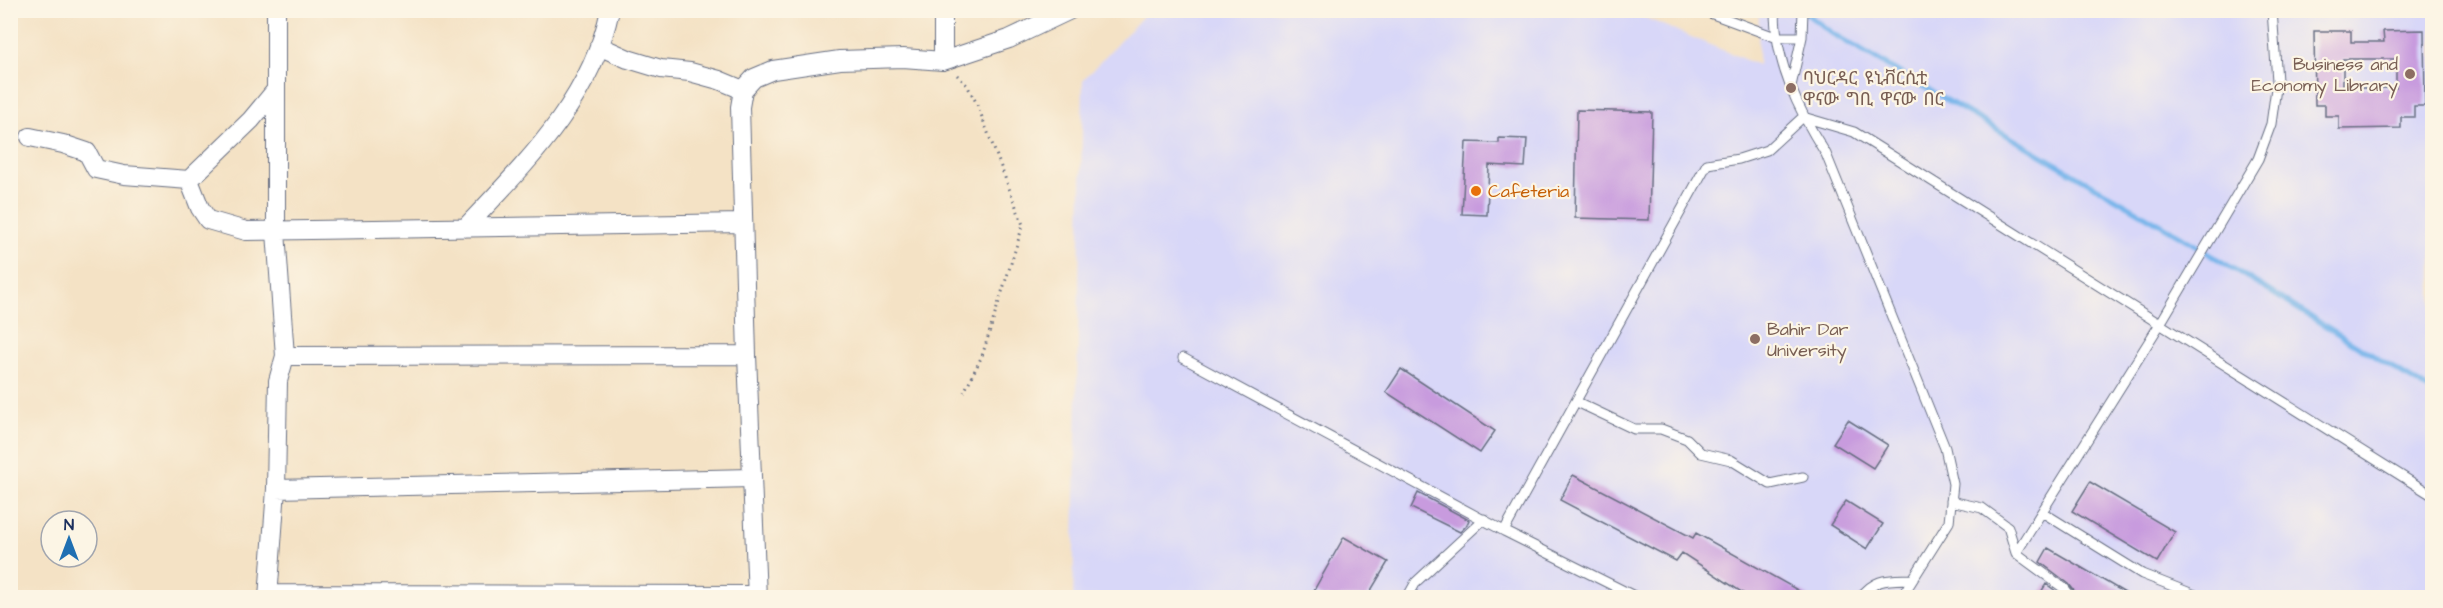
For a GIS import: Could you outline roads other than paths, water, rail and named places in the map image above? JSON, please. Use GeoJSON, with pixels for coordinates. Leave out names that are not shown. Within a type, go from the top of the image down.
{"type":"FeatureCollection","features":[{"type":"Feature","properties":{"kind":"street"},"geometry":{"type":"LineString","coordinates":[[276,10],[276,232],[285,356],[278,381],[276,489],[268,596],[757,596],[743,223],[740,107],[743,90],[754,78],[773,70],[840,60],[903,58],[943,62],[1008,39],[1070,10]]}},
{"type":"Feature","properties":{"kind":"street"},"geometry":{"type":"LineString","coordinates":[[465,228],[543,144],[579,91],[605,32],[610,10]]}},
{"type":"Feature","properties":{"kind":"street"},"geometry":{"type":"LineString","coordinates":[[943,10],[943,62]]}},
{"type":"Feature","properties":{"kind":"street"},"geometry":{"type":"LineString","coordinates":[[599,46],[628,59],[661,69],[690,72],[743,90]]}},
{"type":"Feature","properties":{"kind":"street"},"geometry":{"type":"LineString","coordinates":[[30,137],[87,152],[96,170],[124,175],[189,180],[251,120],[275,91]]}},
{"type":"Feature","properties":{"kind":"street"},"geometry":{"type":"LineString","coordinates":[[189,180],[200,208],[208,220],[246,231],[743,223]]}},
{"type":"Feature","properties":{"kind":"street"},"geometry":{"type":"LineString","coordinates":[[285,356],[747,355]]}},
{"type":"Feature","properties":{"kind":"street"},"geometry":{"type":"LineString","coordinates":[[276,489],[752,478]]}},
{"type":"Feature","properties":{"kind":"lane"},"geometry":{"type":"LineString","coordinates":[[1702,10],[1775,37],[1802,37]]}},
{"type":"Feature","properties":{"kind":"lane"},"geometry":{"type":"LineString","coordinates":[[1775,10],[1775,37],[1791,88],[1803,117],[1826,154],[1946,448],[1953,484],[1949,522],[1901,597]]}},
{"type":"Feature","properties":{"kind":"lane"},"geometry":{"type":"LineString","coordinates":[[2016,553],[2160,324],[2258,159],[2271,124],[2277,81],[2272,10]]}},
{"type":"Feature","properties":{"kind":"lane"},"geometry":{"type":"LineString","coordinates":[[1791,88],[1802,37],[1803,14]]}},
{"type":"Feature","properties":{"kind":"lane"},"geometry":{"type":"LineString","coordinates":[[1803,117],[1854,132],[2433,495]]}},
{"type":"Feature","properties":{"kind":"lane"},"geometry":{"type":"LineString","coordinates":[[1504,531],[1707,164],[1739,159],[1767,150],[1803,117]]}},
{"type":"Feature","properties":{"kind":"lane"},"geometry":{"type":"LineString","coordinates":[[1182,358],[1504,531],[1638,597]]}},
{"type":"Feature","properties":{"kind":"lane"},"geometry":{"type":"LineString","coordinates":[[1577,402],[1634,429],[1661,429],[1687,439],[1701,453],[1731,460],[1770,484],[1803,477]]}},
{"type":"Feature","properties":{"kind":"lane"},"geometry":{"type":"LineString","coordinates":[[1951,501],[1982,508],[2008,527],[2016,553],[2065,589],[2072,597]]}},
{"type":"Feature","properties":{"kind":"lane"},"geometry":{"type":"LineString","coordinates":[[2042,512],[2142,574],[2204,597]]}},
{"type":"Feature","properties":{"kind":"lane"},"geometry":{"type":"LineString","coordinates":[[1407,597],[1416,582],[1484,519]]}},
{"type":"Feature","properties":{"kind":"lane"},"geometry":{"type":"LineString","coordinates":[[1860,597],[1871,584],[1886,580],[1913,579]]}},
{"type":"Feature","properties":{"kind":"waterway"},"geometry":{"type":"LineString","coordinates":[[1803,11],[1833,34],[2182,237],[2432,392]]}},
{"type":"Feature","properties":{"kind":"place","name":"Business and Economy Library"},"geometry":{"type":"Point","coordinates":[2410,74]}},
{"type":"Feature","properties":{"kind":"place","name":"ባህርዳር ዩኒቭርሲቲ ዋናው ግቢ ዋናው በር"},"geometry":{"type":"Point","coordinates":[1791,88]}},
{"type":"Feature","properties":{"kind":"place","name":"Cafeteria"},"geometry":{"type":"Point","coordinates":[1476,191]}},
{"type":"Feature","properties":{"kind":"place","name":"Bahir Dar University"},"geometry":{"type":"Point","coordinates":[1755,339]}}]}
